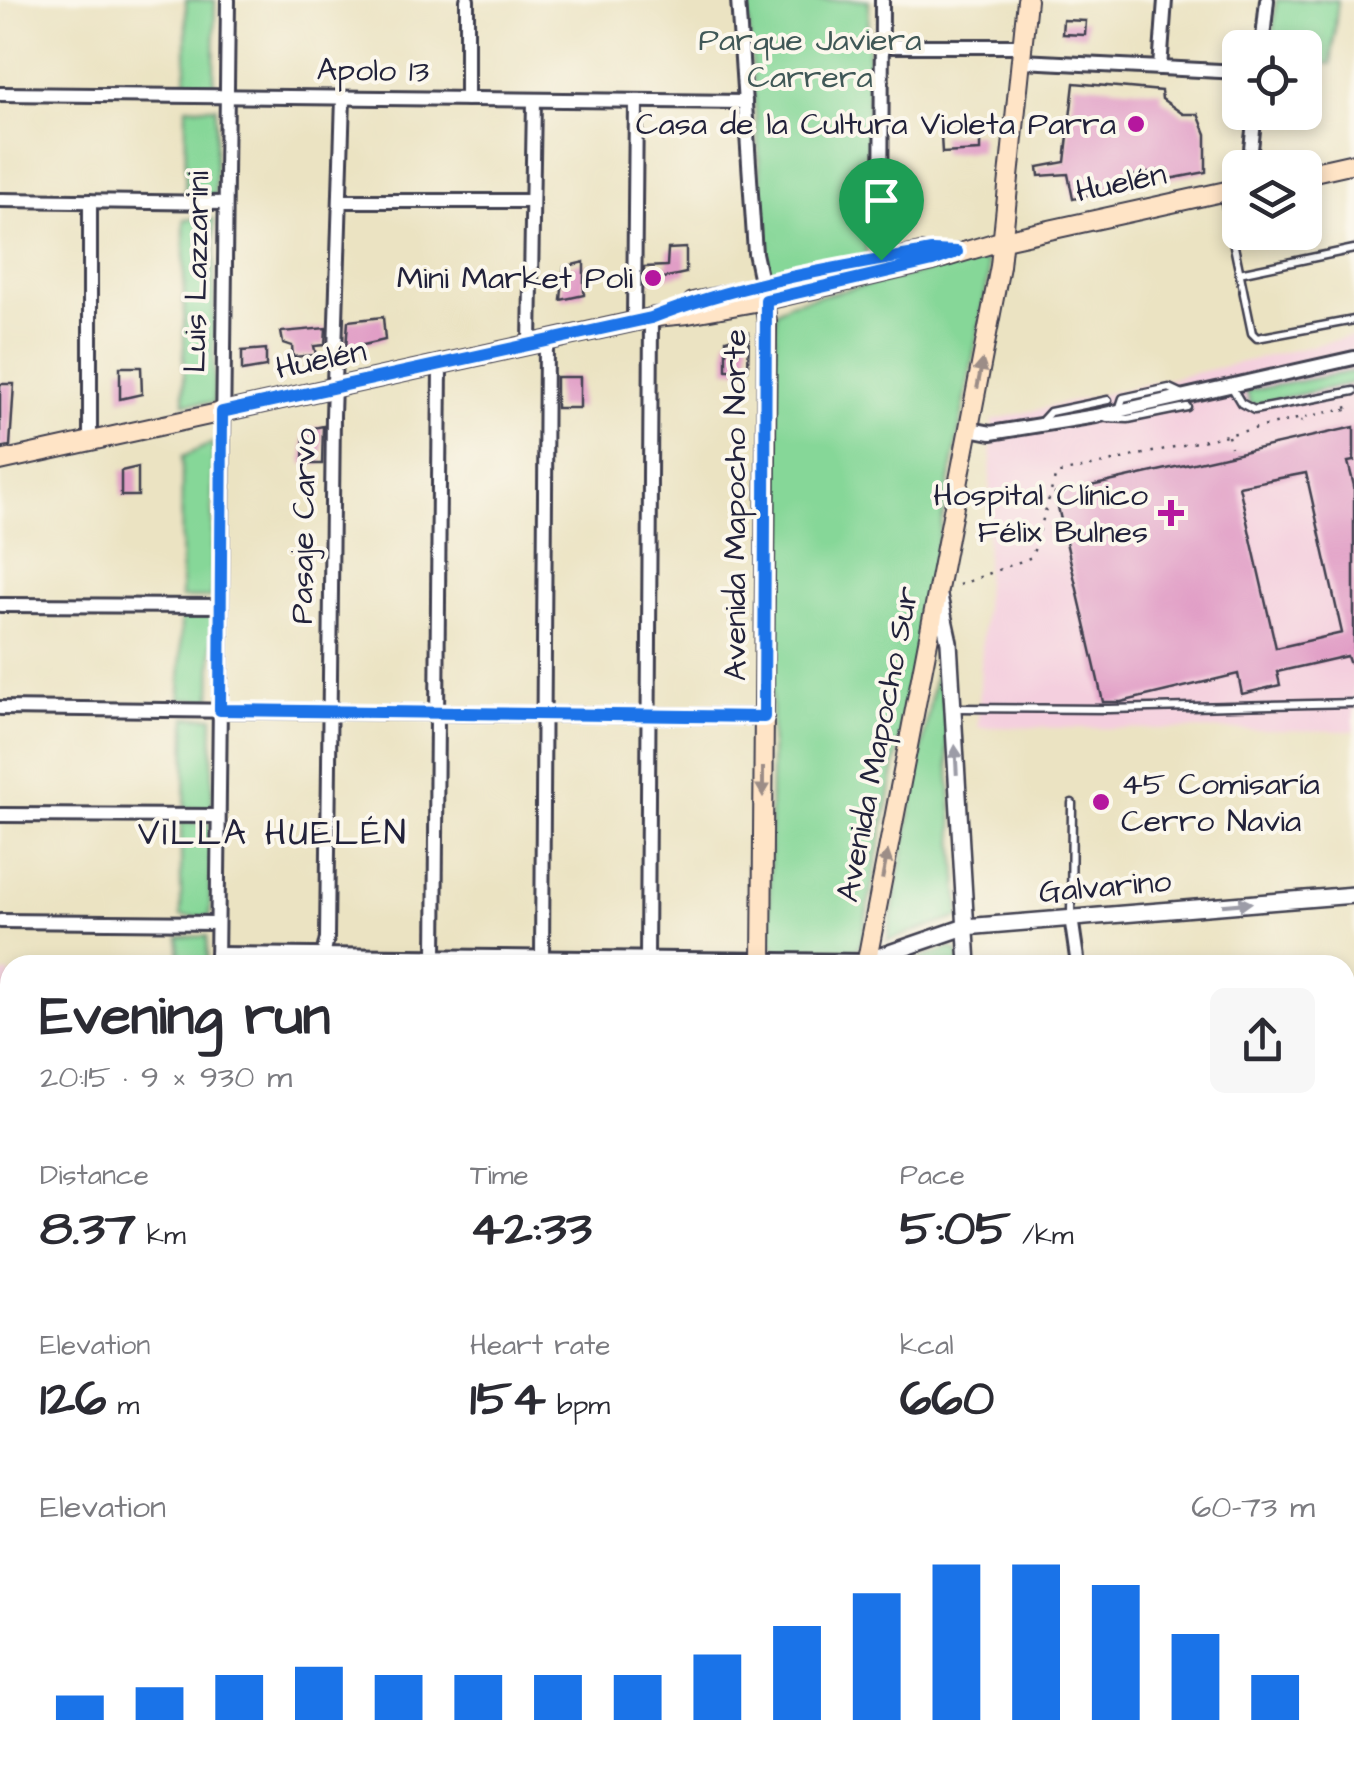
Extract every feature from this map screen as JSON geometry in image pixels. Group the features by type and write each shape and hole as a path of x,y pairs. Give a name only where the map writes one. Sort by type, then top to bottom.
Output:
{"main road":[{"name":"Avenida Mapocho Sur","path":"868,955 1004,240 1027,0"},
{"path":"1322,170 1354,163"},
{"name":"Huelén","path":"764,293 933,261 1004,240 1222,192"},
{"name":"Huelén","path":"0,461 647,318 688,314 881,260 932,251 957,252"},
{"name":"Avenida Mapocho Norte","path":"762,955 764,293"}],"street":[{"name":"Luis Lazzarini","path":"217,955 228,0"},
{"path":"467,0 468,99"},
{"path":"738,0 755,253 764,293"},
{"path":"881,260 882,0"},
{"path":"1160,68 1165,0"},
{"path":"1264,30 1267,0"},
{"path":"882,46 1222,71"},
{"name":"Apolo 13","path":"0,94 745,102"},
{"name":"Pasaje Carvo","path":"322,955 327,938 343,98"},
{"path":"534,100 532,202 544,714 542,955"},
{"path":"636,101 647,318 648,955"},
{"path":"0,200 225,202"},
{"path":"90,201 90,441"},
{"path":"341,202 532,202"},
{"path":"970,428 991,433 1124,415 1186,401 1230,384 1354,358"},
{"path":"435,955 440,364"},
{"path":"938,592 949,642 967,955"},
{"path":"0,605 220,606"},
{"path":"0,708 764,717"},
{"path":"0,814 218,816"},
{"name":"Galvarino","path":"888,955 965,927 1354,895"},
{"path":"1071,917 1077,955"},
{"path":"0,921 217,923"}],"lane":[{"path":"1240,273 1354,249"},
{"path":"1238,250 1252,332 1257,338 1354,320"},
{"path":"1230,384 1241,403 1254,410 1354,391"},
{"path":"1036,427 1050,412 1108,400"},
{"path":"954,708 1354,702"},
{"path":"1071,917 1072,803"}],"path":[{"path":"938,592 1032,557 1056,474 1354,406"},
{"path":"1345,408 1348,419"},
{"path":"1301,418 1304,430"},
{"path":"1228,435 1230,447"}],"shaded area":[{"name":"Hospital Clínico Félix Bulnes","path":"1354,336 1354,731 978,727 993,420"}],"green space":[{"path":"186,0 215,0 214,88 186,88"},
{"name":"Parque Javiera Carrera","path":"747,0 869,0 866,260 768,279"},
{"path":"1276,0 1338,0 1331,64 1322,63 1322,30 1273,30"},
{"path":"186,107 216,107 215,199 185,199"},
{"path":"184,219 214,219 214,403 184,403"},
{"path":"980,259 987,262 989,275 861,944 852,955 779,954 769,941 776,312 789,303"},
{"path":"1354,371 1354,383 1251,405 1246,391"},
{"path":"213,443 212,598 181,598 182,457"},
{"path":"181,616 213,616 211,700 180,699"},
{"path":"940,647 960,917 887,941"},
{"path":"186,717 213,717 212,809 185,809"},
{"path":"181,822 210,823 210,917 181,916"},
{"path":"207,936 208,955 179,955 179,937"},
{"path":"951,948 959,953 959,955 930,955"}],"building":[{"path":"1063,20 1086,21 1085,35 1062,34"},
{"name":"Casa de la Cultura Violeta Parra","path":"1074,83 1161,91 1162,99 1183,114 1198,114 1206,134 1206,172 1169,179 1167,169 1134,176 1135,185 1073,199 1068,174 1039,176 1038,167 1065,162"},
{"path":"980,134 980,151 942,153 941,136"},
{"path":"686,248 686,273 644,279 644,267 667,266 668,249"},
{"path":"584,262 584,295 561,300 564,267"},
{"path":"383,317 385,340 346,349 348,321"},
{"path":"326,328 325,345 314,346 316,355 293,357 292,346 283,343 281,332"},
{"path":"749,333 748,370 726,370 726,340"},
{"path":"266,349 266,367 242,371 242,351"},
{"path":"120,367 141,367 142,394 120,399"},
{"path":"556,377 580,377 580,408 556,408"},
{"path":"0,384 14,384 10,446 0,448"},
{"path":"323,426 322,464 303,464 304,430"},
{"path":"1354,427 1354,461 1348,462 1354,486 1354,662 1349,662 1347,656 1277,672 1280,685 1242,694 1238,674 1121,702 1103,702 1055,494","holes":["1306,473 1342,633 1276,648 1239,486"]},
{"path":"138,467 138,496 121,496 121,471"}],"place":[{"name":"Casa de la Cultura Violeta Parra","path":"1136,124"},
{"name":"Mini Market Poli","path":"653,278"},
{"name":"Hospital Clínico Félix Bulnes","path":"1171,513"},
{"name":"45 Comisaría Cerro Navia","path":"1101,802"}],"district":[{"name":"VILLA HUELÉN","path":"273,833"}],"route":[{"path":"932,251 957,252 766,300 764,717 220,710 222,412 651,318 739,290 881,260 932,251"}]}
